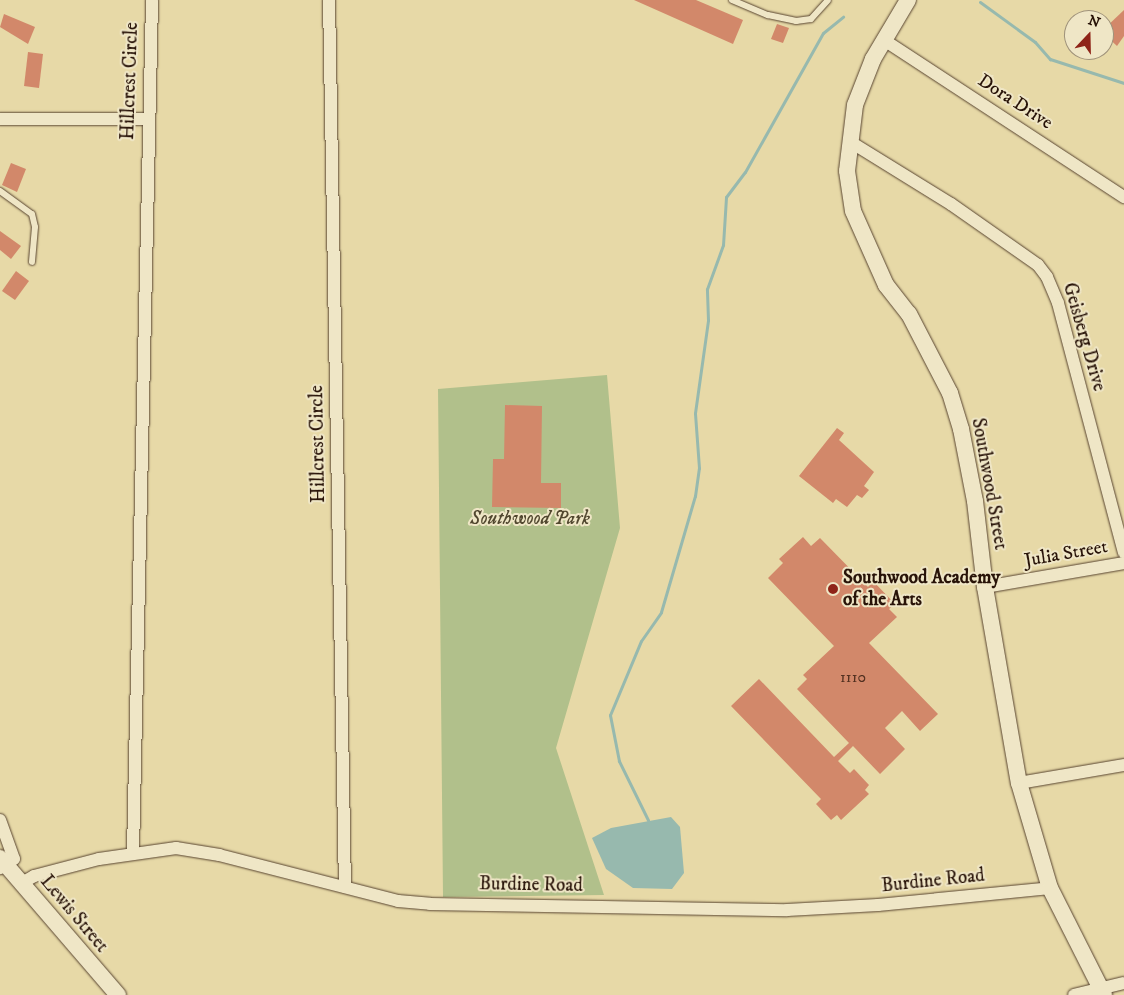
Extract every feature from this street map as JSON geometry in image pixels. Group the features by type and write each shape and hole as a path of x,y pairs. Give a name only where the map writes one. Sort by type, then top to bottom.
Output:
{"street":[{"name":"Hillcrest Circle","path":"133,852 152,0"},
{"name":"Hillcrest Circle","path":"328,0 344,887"},
{"name":"Southwood Street","path":"908,0 884,40 855,105 849,141 847,171 853,210 866,245 886,285 909,314 950,393 962,429 975,502 985,587 1019,783 1050,888 1102,992"},
{"name":"Dora Drive","path":"884,40 1124,197"},
{"path":"0,119 148,119"},
{"name":"Geisberg Drive","path":"849,141 951,204 1038,265 1047,277 1058,303 1124,552"},
{"name":"Julia Street","path":"985,587 1124,563"},
{"path":"1019,783 1124,765"},
{"path":"0,820 14,859 2,864"},
{"name":"Burdine Road","path":"22,883 44,873 133,852 176,848 203,851 398,901 430,904 787,910 878,905 1050,888"},
{"name":"Lewis Street","path":"2,864 22,883 118,995"},
{"path":"1074,995 1102,992 1124,983"}],"lane":[{"path":"732,0 768,15 796,21 811,18 828,0"},
{"path":"0,191 32,214 36,227 32,262"}],"green space":[{"name":"Southwood Park","path":"607,375 620,528 556,748 604,895 443,897 438,389"}],"water":[{"path":"671,817 680,827 684,873 672,889 633,888 606,869 592,838 611,828"}],"building":[{"path":"634,0 696,0 743,20 733,44"},
{"path":"1124,10 1124,36 1117,46 1114,43 1114,20"},
{"path":"4,14 35,27 28,44 0,27"},
{"path":"777,24 789,28 783,43 771,39"},
{"path":"28,52 43,54 39,88 24,86"},
{"path":"11,163 26,169 17,192 2,185"},
{"path":"0,231 21,246 11,259 0,250"},
{"path":"16,271 29,281 15,300 2,291"},
{"path":"505,405 542,406 541,483 561,483 561,508 492,507 493,459 504,459"},
{"path":"837,428 844,433 839,440 874,472 864,486 869,490 862,498 857,495 847,507 836,499 833,503 799,476"},
{"path":"803,537 811,546 820,538 868,587 873,581 895,604 889,609 897,617 869,643 938,714 920,731 902,711 885,728 905,749 880,774 853,746 838,761 850,773 854,769 869,785 865,790 869,794 841,820 837,815 831,820 816,804 821,799 731,706 759,679 834,757 849,743 797,689 807,679 803,675 834,646 768,578 783,563 779,559"}],"waterway":[{"path":"980,2 1035,42 1050,59 1124,83"},
{"path":"648,820 619,761 610,715 641,641 661,612 695,496 699,468 695,413 708,320 707,289 723,245 726,197 745,172 823,33 843,17"}],"place":[{"name":"Southwood Academy of the Arts","path":"833,589"}]}
